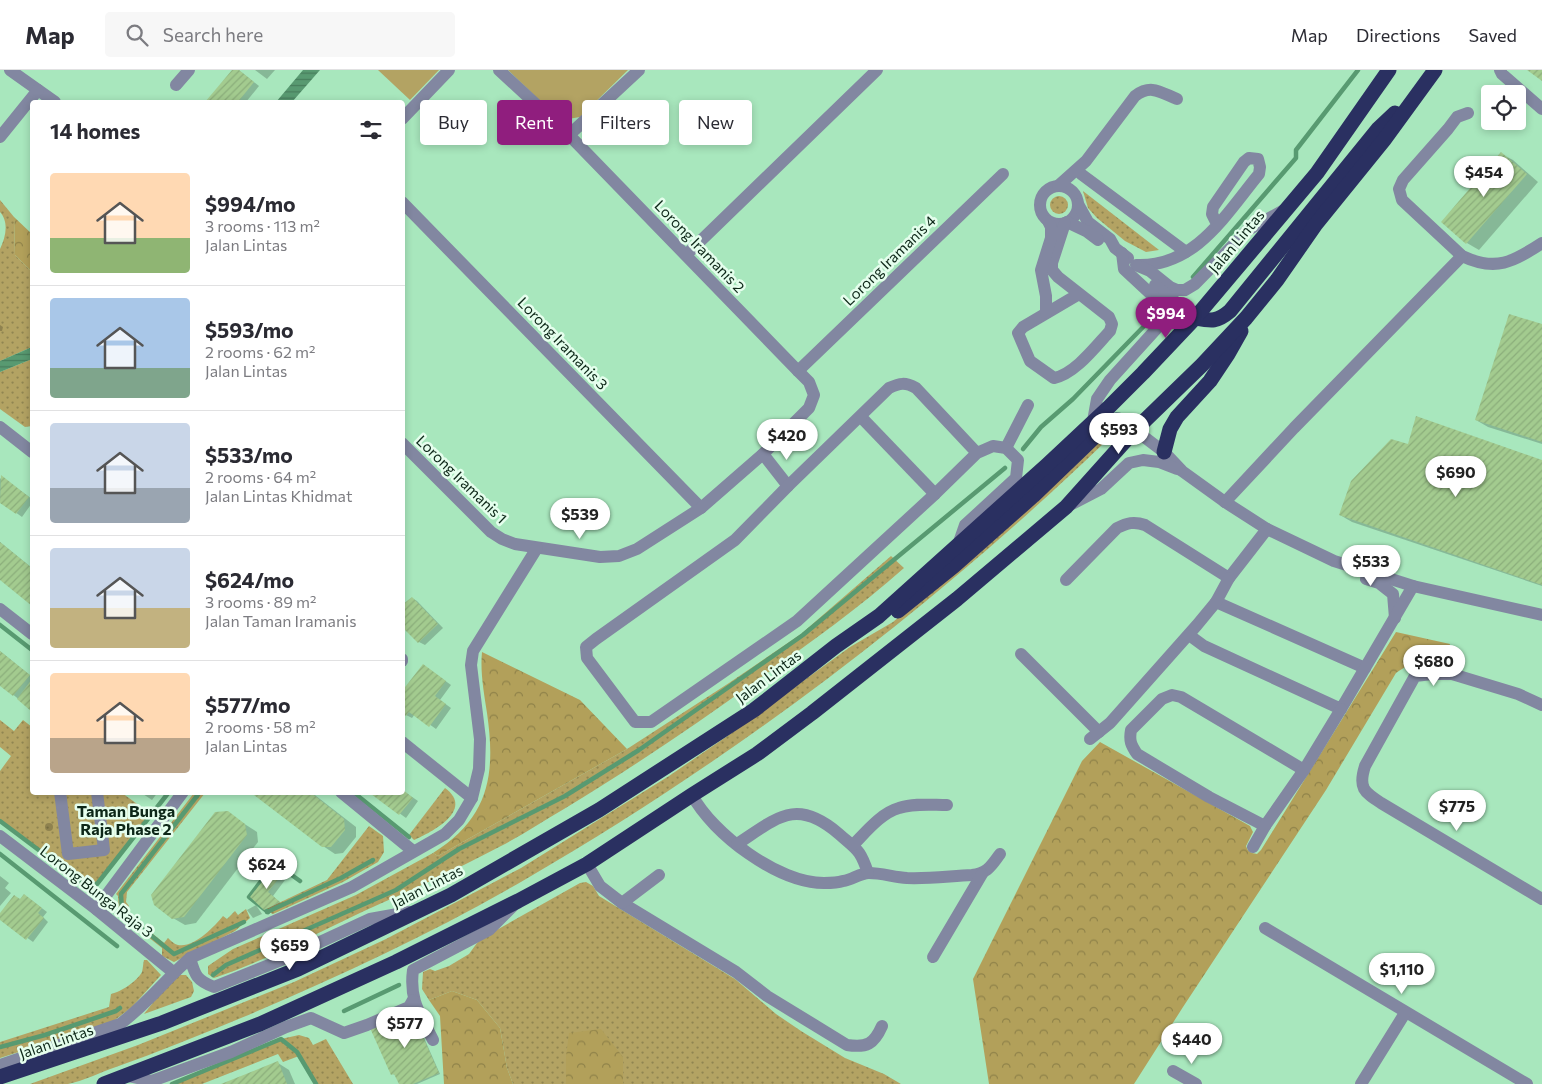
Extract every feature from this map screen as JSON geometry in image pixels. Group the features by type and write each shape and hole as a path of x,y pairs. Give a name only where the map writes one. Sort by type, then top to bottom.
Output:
{"highway":[{"path":"104,1084 260,1024 396,962 518,901 586,864 757,754 834,696 950,604 1066,507 1135,430 1202,365 1246,318 1277,280 1316,224 1384,140 1435,70"},
{"name":"Jalan Lintas","path":"0,1078 162,1023 298,969 451,895 599,810 754,710 836,646 879,616 1115,401 1195,318 1317,173 1387,72"},
{"path":"1195,318 1221,319 1230,311 1378,129 1424,85"},
{"path":"1164,452 1170,429 1184,408 1214,374 1237,340 1246,318"},
{"path":"879,616 900,610 954,566 1033,496 1111,421 1121,420 1135,430"}],"street":[{"path":"10,70 52,100"},
{"path":"176,85 189,70"},
{"path":"405,116 449,70"},
{"name":"Lorong Iramanis 2","path":"499,70 531,100"},
{"path":"572,132 639,70"},
{"path":"687,254 878,70"},
{"path":"1500,70 1502,74 1542,109"},
{"path":"1058,186 1086,161 1135,96 1143,90 1154,89 1177,99"},
{"path":"0,137 38,90"},
{"path":"1468,113 1457,117 1403,180 1399,189 1402,200 1462,256 1474,262 1488,265 1502,264 1519,257 1542,243"},
{"name":"Lorong Iramanis 2","path":"572,138 687,254 809,382 814,395 809,408 764,454"},
{"path":"1136,265 1162,264 1186,252 1204,239 1217,224 1259,174 1258,159 1249,158 1244,162 1213,207 1212,214 1217,224"},
{"path":"1048,221 1060,224 1075,215 1076,198 1086,161"},
{"name":"Lorong Iramanis 4","path":"798,371 1003,174"},
{"path":"1081,174 1186,252"},
{"path":"1046,313 1046,296 1041,270 1051,238 1051,227 1040,212 1040,200 1046,190 1064,186 1076,198 1088,222 1110,239 1118,250 1136,265 1149,280 1195,318"},
{"name":"Lorong Iramanis 3","path":"405,205 701,508"},
{"path":"1136,265 1150,271 1170,287 1177,290 1185,290 1195,284 1248,230 1286,209"},
{"path":"1066,222 1086,231 1105,246 1118,250"},
{"path":"1066,222 1052,262 1052,270 1109,317 1112,324 1110,331 1078,364 1063,376 1054,378 1030,361 1018,333 1023,327 1079,294"},
{"path":"1093,421 1097,399 1110,380 1158,327 1161,318 1158,305 1153,296 1124,269 1118,250"},
{"path":"1224,502 1462,256"},
{"path":"958,545 965,525 1016,478 1018,460 1006,448 993,446 977,453 797,620 651,722 635,722 587,658 586,647 734,540 889,388 899,383 908,384 916,388 977,453"},
{"path":"1006,448 1028,404"},
{"path":"860,417 935,494"},
{"path":"0,427 30,448"},
{"path":"1135,430 1164,452 1182,471 1224,502 1267,529 1334,561 1413,586 1542,615"},
{"name":"Lorong Iramanis 1","path":"405,446 491,532 502,539 515,544 537,548 600,556 620,556 637,549 701,508 764,454"},
{"path":"764,454 788,486"},
{"path":"1066,507 1101,489 1129,463 1143,460 1159,462 1182,471"},
{"path":"1066,580 1117,528 1127,523 1136,522 1145,525 1229,578"},
{"path":"1021,654 1095,736 1110,723 1216,602 1229,578 1267,529"},
{"path":"0,1065 120,1024 132,1016 173,972 190,958 352,887 445,834 459,820 472,798 479,769 480,739 471,665 473,651 537,548"},
{"path":"1334,561 1356,576 1379,583 1393,594 1395,618"},
{"path":"1253,848 1265,826 1304,770 1413,586"},
{"path":"1216,602 1365,668"},
{"path":"0,609 30,632"},
{"path":"1189,634 1204,646 1341,709"},
{"path":"1542,705 1518,694 1452,674 1415,676 1365,766 1362,775 1362,785 1366,793 1381,803 1542,899"},
{"path":"1265,826 1209,797 1137,754 1130,744 1132,730 1162,699 1172,696 1181,697 1304,770"},
{"path":"405,744 472,798"},
{"path":"60,795 68,854 104,850 97,795"},
{"path":"96,909 181,795"},
{"path":"345,795 413,851"},
{"path":"692,795 699,809 717,828 737,844 780,872 802,881 843,882 868,873 908,878 982,874"},
{"path":"853,845 881,818 897,808 946,805"},
{"path":"737,844 786,815 801,813 817,818 853,845 862,856 868,873"},
{"name":"Lorong Bunga Raja 3","path":"0,836 96,909 173,972"},
{"path":"933,957 982,874 1000,854"},
{"path":"586,864 600,886 622,903 736,972 767,996 847,1045 860,1047 876,1040 882,1026"},
{"path":"622,903 659,875"},
{"path":"433,1040 413,1000 411,984 413,970 489,930 518,901"},
{"path":"190,958 196,977 214,987 279,961 370,919 419,910"},
{"path":"1264,928 1527,1084"},
{"path":"128,1076 152,1082 231,1052 311,1018 344,1033 349,1032 409,1007 413,1000"},
{"path":"1361,1084 1405,1013"},
{"path":"1173,1071 1196,1084"}],"shaded area":[{"path":"303,70 320,70 294,100 278,100"},
{"path":"378,70 439,70 410,100"},
{"path":"508,70 628,70 597,100 582,100 582,115 580,117 572,118 572,100 539,100"},
{"path":"1083,191 1159,250 1146,252 1125,241 1088,208"},
{"path":"1059,196 1065,199 1068,205 1065,211 1059,214 1053,211 1050,205 1053,199"},
{"path":"0,200 14,217 15,255 30,270 30,348 0,361 0,249 4,240 6,225 0,212"},
{"path":"30,348 30,360 0,372 0,361"},
{"path":"30,360 30,426 25,427 0,409 0,372"},
{"path":"1102,438 1104,443 1038,505 900,622 755,731 680,783 604,832 492,899 457,917 350,970 241,1018 80,1081 68,1084 30,1084 138,1045 294,982 386,939 521,868 669,776 850,647 893,622 1004,528"},
{"path":"891,556 904,568 850,612 685,731 564,809 517,837 467,863 289,947 252,964 214,978 208,974 208,966 233,949 356,895 433,853 438,856 627,749 801,634"},
{"path":"0,720 14,731 23,720 30,725 30,795 125,795 151,814 97,884 84,884 0,821 0,771 11,756 0,747"},
{"path":"445,788 453,796 455,804 453,812 440,826 414,840 409,835"},
{"path":"192,795 203,795 127,892 126,902 129,906 125,911 164,943 168,938 178,945 184,945 197,940 209,931 223,916 227,919 235,911 238,915 246,909 250,918 235,931 174,962 162,956 162,948 119,914 118,896 116,894"},
{"path":"369,826 383,836 384,852 378,862 343,882 273,914 264,910 327,880"},
{"path":"586,882 593,886 599,896 735,979 776,1014 801,1031 845,1058 884,1074 901,1084 623,1084 623,1081 566,1056 566,1084 513,1084 507,1068 500,1028 477,1000 452,991 429,1000 422,989 423,972 430,969 435,971 449,966 469,954 477,943 486,936 580,883"},
{"path":"144,960 147,960 161,975 131,1008 112,1022 0,1058 0,1042 109,1007 111,994 124,989 136,979 142,972"},
{"path":"179,975 186,975 192,982 194,991 191,997 144,1014 163,990"},
{"path":"299,1035 309,1038 313,1045 326,1039 353,1084 316,1084 299,1056 283,1062 278,1054 202,1084 172,1084 281,1039"}],"green space":[{"path":"14,217 30,232 30,270 15,255"},
{"path":"1396,632 1450,644 1446,659 1420,661 1396,673 1326,790 1134,1084 989,1084 973,979 1082,761 1100,742 1250,826 1253,832 1246,846 1250,852 1257,854"},
{"path":"482,652 580,700 627,749 438,856 433,853 452,839 477,810 489,775 490,735 482,675"},
{"path":"452,991 477,1000 500,1028 507,1068 513,1084 444,1084 440,1016 429,1000"},
{"path":"601,1029 623,1057 623,1084 566,1084 566,1056 569,1033"}],"building":[{"path":"232,70 239,70 254,82 240,100 207,100"},
{"path":"1527,70 1542,70 1542,81"},
{"path":"1501,152 1527,174 1466,244 1441,222"},
{"path":"1509,314 1542,324 1542,442 1475,420"},
{"path":"1416,416 1542,460 1542,585 1339,515 1351,481 1391,439 1408,444"},
{"path":"1,475 29,497 16,514 0,503"},
{"path":"0,542 30,566 30,604 0,580"},
{"path":"412,597 438,624 418,643 405,630 405,603"},
{"path":"0,651 30,675 13,696 0,686"},
{"path":"423,664 446,681 435,696 446,704 429,727 409,712 405,716 405,687"},
{"path":"30,682 30,710 17,699"},
{"path":"405,791 413,798 399,815 372,795 405,795"},
{"path":"254,795 314,795 344,819 345,830 331,847 322,847"},
{"path":"228,811 245,824 247,835 184,917 172,919 154,905 151,895 215,812"},
{"path":"275,865 284,872 268,892 280,902 264,910 250,897"},
{"path":"24,894 42,908 38,913 44,918 26,940 0,920 0,913 14,895 20,899"},
{"path":"411,1010 439,1073 413,1084 399,1084 394,1074 391,1075 370,1028"},
{"path":"278,1061 287,1084 221,1084"}],"waterway":[{"path":"1193,277 1296,158 1296,150 1358,70"},
{"path":"1023,449 1041,427 1073,399 1147,323"},
{"path":"213,975 226,965 396,890 459,849 565,796 639,750 803,635 1005,468"},
{"path":"0,625 30,648"},
{"path":"0,821 84,884 97,884 167,795"},
{"path":"198,795 121,894 122,912 174,954 244,922"},
{"path":"357,795 409,837"},
{"path":"0,854 117,946"},
{"path":"267,912 341,878 373,860"},
{"path":"268,912 249,897 275,863 300,881"},
{"path":"344,1011 399,985"},
{"path":"0,1047 45,1035 120,1008"},
{"path":"172,1084 281,1039 297,1052 316,1084"}],"district":[{"name":"Taman Bunga Raja Phase 2","path":"126,819"}]}
